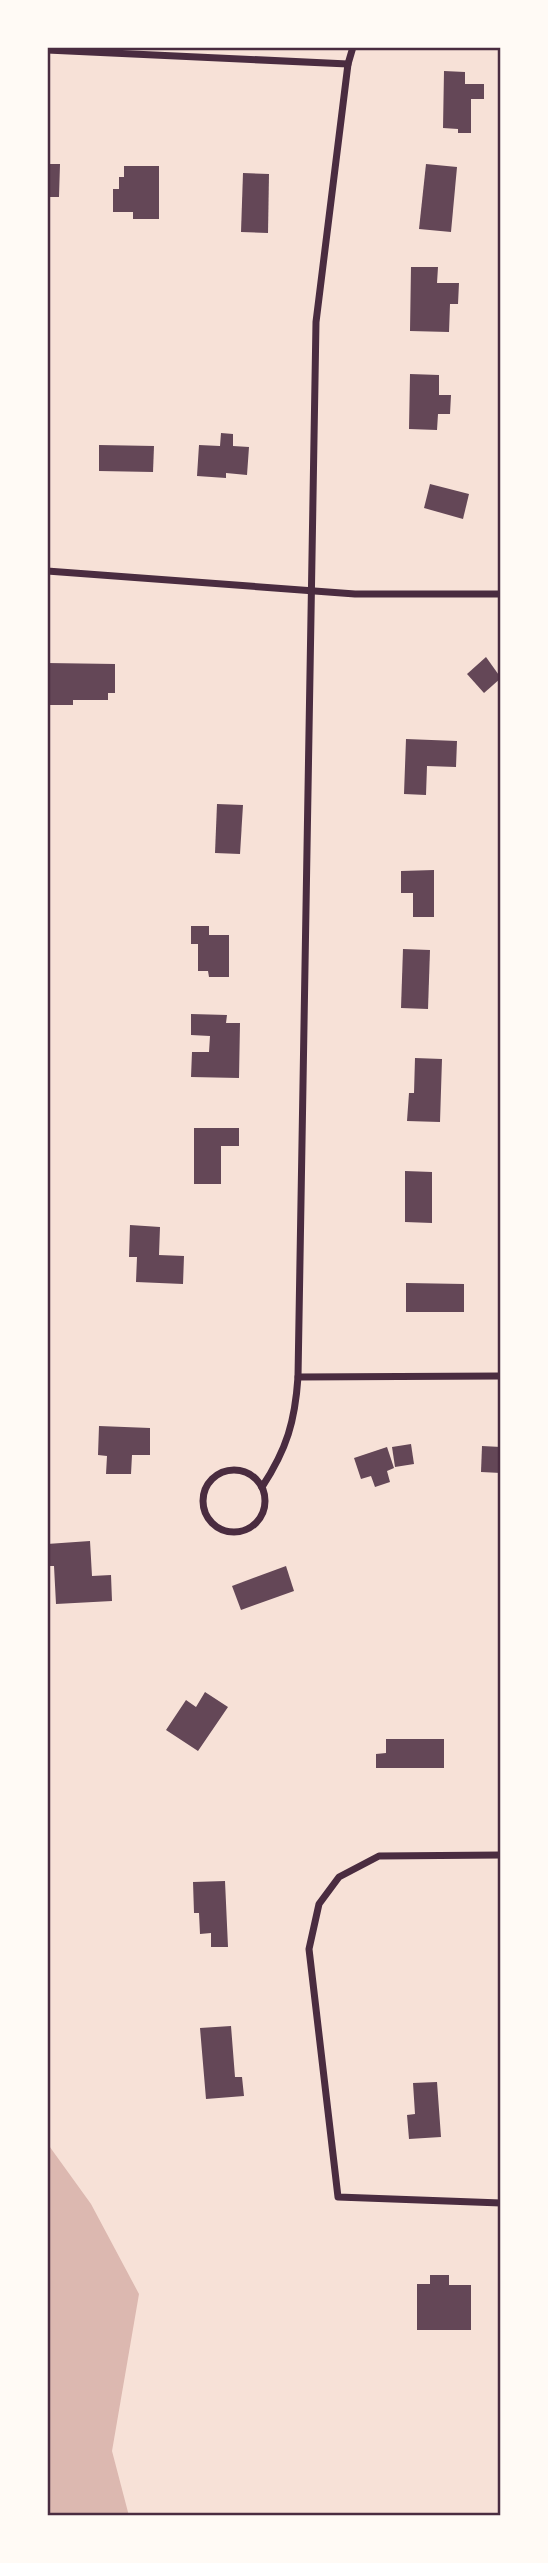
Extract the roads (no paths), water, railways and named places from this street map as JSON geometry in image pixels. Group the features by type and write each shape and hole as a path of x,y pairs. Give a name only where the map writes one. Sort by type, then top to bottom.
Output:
{"street":[{"path":"262,1488 257,1479 239,1470 220,1474 206,1488 203,1497 207,1517 223,1530 234,1532 254,1526 265,1508 262,1488 286,1445 299,1377 316,322 348,64 353,47"},
{"path":"47,50 348,64"},
{"path":"47,571 355,594 501,594"},
{"path":"299,1377 501,1376"},
{"path":"501,1855 379,1856 339,1877 318,1905 309,1949 338,2197 501,2203"}]}
